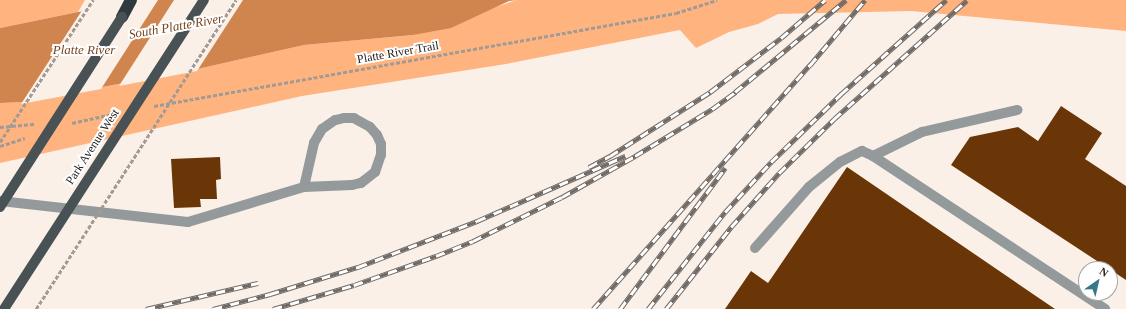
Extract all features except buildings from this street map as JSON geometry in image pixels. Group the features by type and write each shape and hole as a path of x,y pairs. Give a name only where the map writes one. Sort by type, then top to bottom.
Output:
{"highway":[{"path":"122,17 131,0"}],"main road":[{"name":"Park Avenue West","path":"4,309 204,0"},
{"path":"0,207 122,17"}],"lane":[{"path":"873,156 922,132 1017,110"},
{"path":"0,202 188,222 304,187 352,185 369,178 375,172 381,154 381,144 377,135 370,127 354,118 344,118 322,128 314,143 304,187"},
{"path":"755,248 809,187 840,162 862,151 873,156 1104,309"}],"path":[{"path":"0,142 93,0"},
{"path":"36,309 236,0"},
{"name":"Platte River Trail","path":"147,107 676,13 717,0"},
{"path":"80,121 117,113"}],"shaded area":[{"path":"0,0 85,0 78,12 0,28"},
{"path":"517,0 1126,0 1126,31 911,11 778,14 758,24 729,32 696,48 680,30 506,64 302,96 0,163 0,103 24,102 202,68 304,45 413,35"}],"water":[{"name":"Platte River","path":"154,0 517,0 509,1 451,28 413,35 304,45 202,68 24,102 0,103 0,28 78,12"}],"pier":[{"path":"141,0 158,0 101,89 21,104 83,9"},
{"path":"174,0 243,0 197,71 119,86"}],"railway":[{"path":"589,167 610,156 710,92 781,38 825,0"},
{"path":"273,309 354,285 436,256 473,241 562,197 635,156 712,109 735,92 846,0"},
{"path":"593,309 810,65 865,0"},
{"path":"648,309 725,212 771,162 841,94 946,0"},
{"path":"666,309 731,227 779,173 834,119 967,0"},
{"path":"213,309 270,294 358,267 477,221 625,156"},
{"path":"620,309 725,168"},
{"path":"146,309 258,283"}],"water label":[{"name":"South Platte River","path":"176,27"}]}
